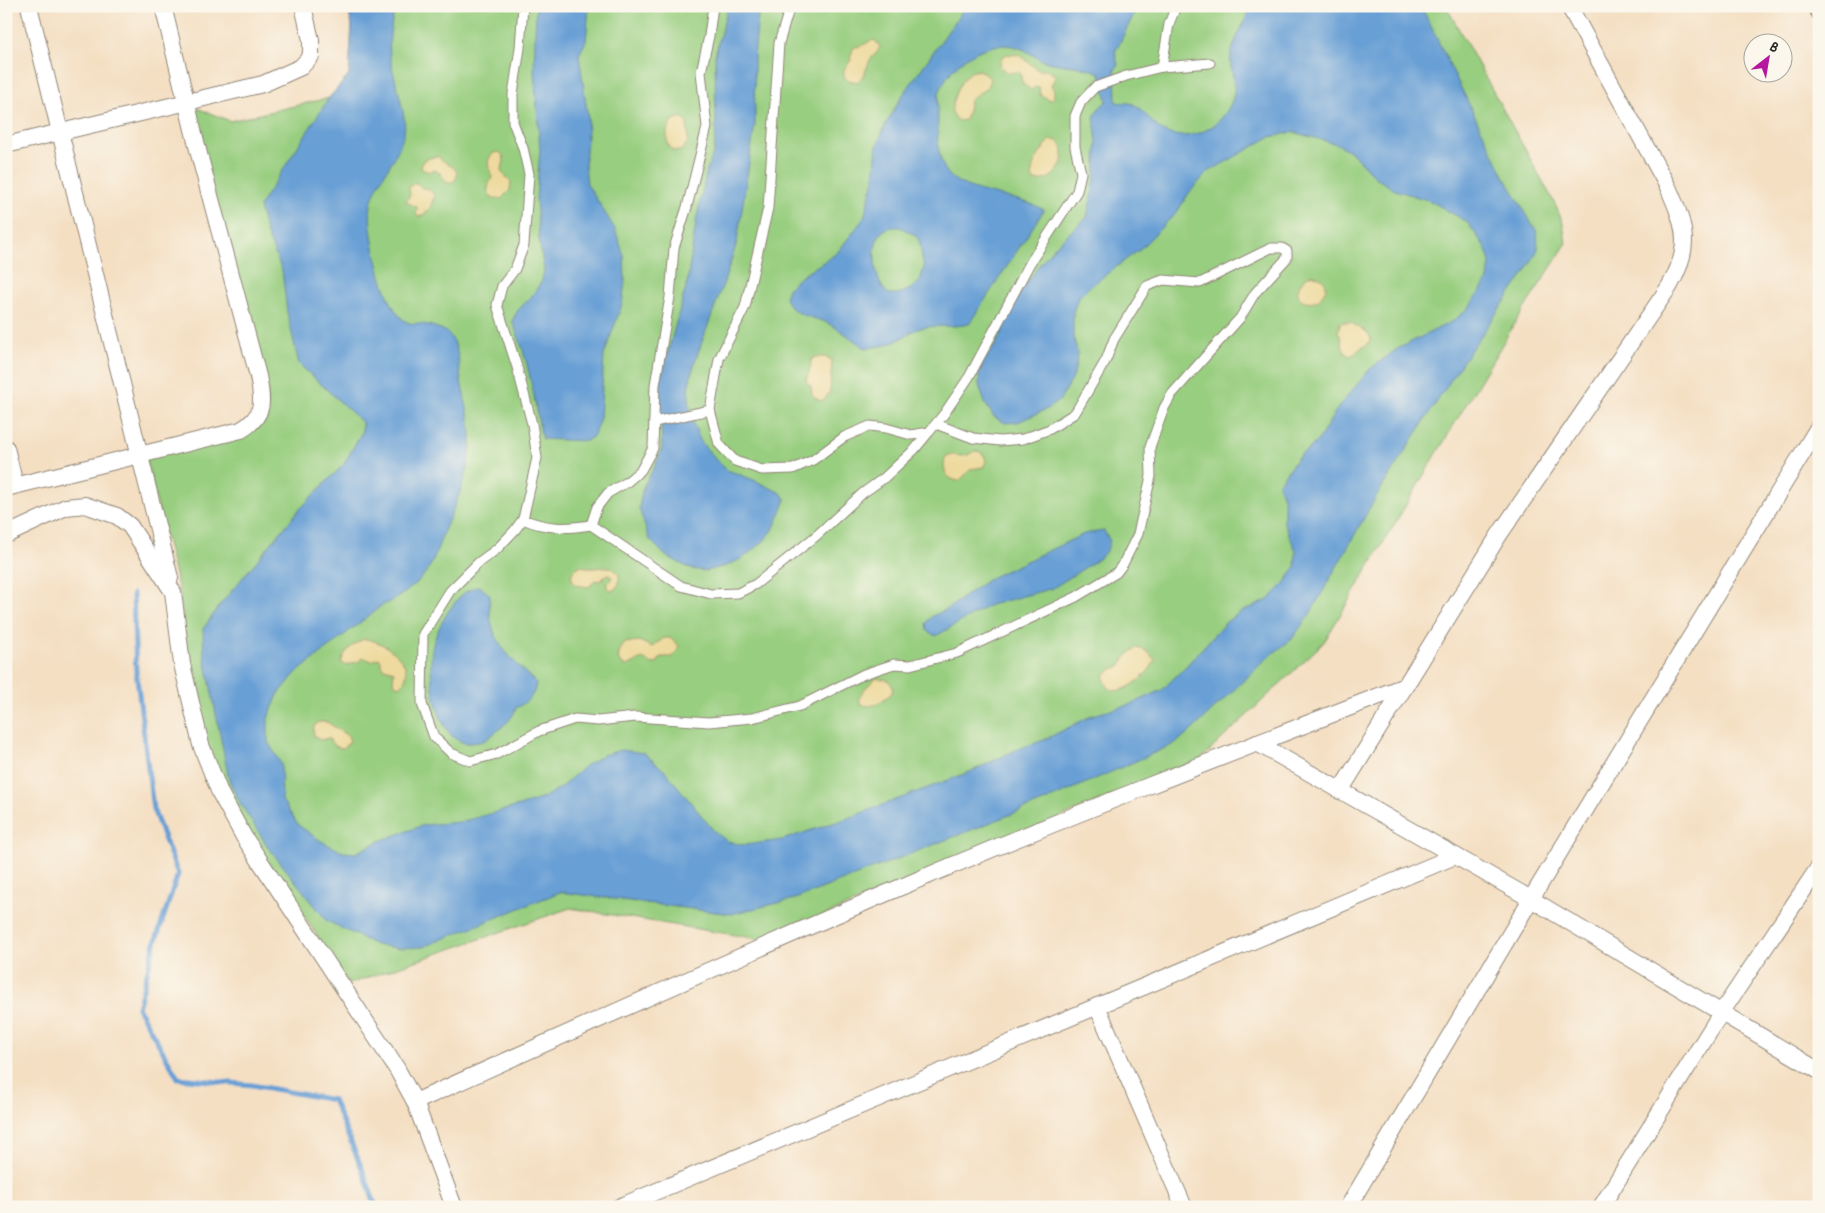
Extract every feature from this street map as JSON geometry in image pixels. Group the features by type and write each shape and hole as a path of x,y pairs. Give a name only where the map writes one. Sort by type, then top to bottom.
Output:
{"street":[{"path":"30,6 174,592 182,664 201,745 220,793 244,837 397,1069 415,1102 454,1207"},
{"path":"6,448 11,487 241,430 260,411 262,397 258,376 201,163 163,6"},
{"path":"6,146 263,84 301,67 311,56 311,40 303,6"},
{"path":"1340,791 1499,535 1669,287 1679,269 1683,255 1685,233 1679,212 1668,187 1569,6"},
{"path":"1816,6 1819,12"},
{"path":"1348,1207 1531,899 1819,426"},
{"path":"6,535 66,507 85,505 118,516 130,526 174,592"},
{"path":"415,1102 895,890 1257,743 1405,686"},
{"path":"1257,743 1531,899 1819,1071"},
{"path":"619,1207 1455,856"},
{"path":"1602,1207 1721,1013 1819,867"},
{"path":"1097,1006 1184,1207"}],"lane":[{"path":"523,6 520,48 513,94 513,122 523,148 529,174 524,245 514,269 502,286 496,305 517,368 532,424 537,458 523,519 497,548 479,562 450,591 423,634 422,704 434,737 451,753 470,761 497,754 539,731 575,719 598,721 635,717 709,722 752,718 800,706 864,674 894,664 910,665 957,653 1068,601 1116,573 1123,564 1138,534 1151,476 1150,447 1164,408 1172,394 1240,318 1255,293 1287,258 1287,251 1282,248 1271,248 1200,283 1163,280 1147,286 1114,339 1106,360 1075,413 1050,428 1023,439 1000,441 974,438 936,424"},
{"path":"591,525 597,507 608,493 627,482 641,470 653,448 656,422 654,385 670,297 674,248 687,207 706,127 701,72 713,6"},
{"path":"790,6 779,43 768,208 745,307 719,360 706,410 718,444 735,461 762,470 793,469 813,460 844,437 870,426 911,435 929,432"},
{"path":"1162,66 1169,24 1176,6"},
{"path":"523,519 538,526 570,528 591,525 681,586 711,594 738,593 756,584 816,536 863,493 884,478 909,455 944,414 969,377 1030,263 1077,191 1081,173 1076,147 1075,116 1081,102 1095,87 1126,76 1162,66 1210,64"},
{"path":"656,422 706,410"}],"green space":[{"path":"347,6 1446,6 1554,202 1563,223 1566,244 1513,326 1324,642 1201,759 765,940 570,908 349,984 251,836 231,802 207,745 188,661 179,591 146,459 262,419 194,107 230,121 329,98 349,75 352,25"}],"sand":[{"path":"875,40 880,47 870,60 862,77 857,82 844,77 844,69 851,60 850,57 854,47"},
{"path":"1007,54 1019,55 1038,70 1047,70 1055,75 1051,85 1054,90 1054,97 1051,100 1040,95 1039,87 1037,86 1031,90 1022,83 1021,74 1018,72 1006,72 1000,66 1001,58"},
{"path":"979,70 990,78 989,83 984,90 975,95 970,101 965,120 958,121 953,116 952,110 956,92 967,75"},
{"path":"681,117 687,122 688,142 681,151 673,151 667,143 667,131 673,120"},
{"path":"1050,140 1057,141 1061,145 1063,152 1059,168 1045,180 1034,181 1032,176 1033,165"},
{"path":"499,152 503,155 504,161 501,172 511,182 510,190 501,199 492,197 488,193 488,186 492,178 488,165 490,156 493,153"},
{"path":"437,156 455,169 457,177 452,182 447,183 441,174 435,170 428,171 421,168 423,160"},
{"path":"414,183 434,194 430,208 419,217 416,215 417,207 406,202 410,195 409,187"},
{"path":"1312,274 1324,281 1326,289 1319,300 1304,301 1300,298 1298,288 1305,278"},
{"path":"1351,322 1366,332 1371,338 1367,345 1350,356 1344,351 1338,332 1340,323"},
{"path":"815,357 826,357 832,360 830,391 825,399 820,401 812,395 811,386 806,381 811,360"},
{"path":"975,451 985,457 986,462 983,467 971,469 959,481 947,475 944,469 946,456 963,456"},
{"path":"580,566 613,568 619,574 619,584 614,590 609,590 606,584 612,577 608,575 604,576 601,581 595,580 589,587 575,585 572,574"},
{"path":"664,638 670,638 679,646 676,653 671,657 661,657 657,663 653,664 642,659 627,666 618,659 620,650 625,643 639,641 652,647"},
{"path":"364,639 372,640 389,649 403,662 406,678 401,686 396,685 393,681 394,671 384,668 379,658 372,661 362,657 360,661 347,665 341,663 349,648"},
{"path":"1137,648 1147,651 1155,660 1145,675 1137,682 1120,690 1113,690 1107,686 1104,676 1112,669 1120,666 1127,655"},
{"path":"876,678 888,680 893,687 892,693 873,705 865,706 861,704 859,699"},
{"path":"318,722 327,722 348,736 350,740 348,744 340,748 334,745 329,738 320,740 314,736 313,728"}],"water":[{"path":"347,6 395,6 391,30 391,63 405,126 398,150 376,189 371,202 370,219 373,242 385,287 395,310 409,323 429,325 442,330 449,334 454,342 469,420 471,444 470,456 460,493 426,573 408,590 381,606 295,674 278,695 268,718 268,742 281,764 282,800 298,825 321,841 343,852 356,853 382,840 424,825 460,822 541,799 560,788 585,766 603,755 621,750 644,753 665,771 714,831 728,842 745,845 782,840 851,817 972,771 1018,749 1044,740 1093,715 1132,704 1162,690 1226,622 1241,612 1268,600 1283,585 1295,568 1296,551 1284,523 1284,500 1278,484 1298,457 1319,439 1339,406 1370,369 1397,349 1455,320 1469,307 1488,280 1490,262 1485,247 1467,222 1431,201 1395,190 1376,178 1351,152 1337,144 1293,132 1270,137 1208,172 1189,193 1177,212 1140,249 1088,288 1078,298 1073,312 1073,336 1078,355 1073,378 1060,400 1047,409 1018,422 1005,423 994,417 985,403 979,385 979,368 996,344 1021,291 1040,264 1054,247 1087,217 1095,178 1097,144 1094,117 1099,108 1107,101 1100,73 1087,68 1044,61 1021,48 1005,45 993,46 970,55 951,72 944,82 938,99 938,141 942,163 949,175 968,186 1021,201 1044,210 969,324 917,329 889,344 865,348 833,326 799,313 788,304 785,297 789,287 799,278 837,253 864,218 874,179 877,146 885,126 900,99 966,6 1138,6 1115,52 1118,66 1115,69 1116,102 1135,105 1163,131 1168,134 1184,136 1203,131 1212,126 1231,104 1234,94 1231,65 1232,51 1251,6 1421,6 1504,176 1537,232 1538,249 1525,273 1463,361 1377,495 1310,614 1292,639 1266,659 1187,735 1172,745 1043,802 795,899 731,914 560,892 423,947 397,948 376,945 327,921 268,847 240,803 229,780 204,653 203,629 220,605 299,510 344,464 362,432 362,422 299,364 287,312 282,270 267,235 259,207 329,98 349,75 352,25","holes":["892,227 900,227 915,235 919,240 924,267 920,281 913,288 899,294 889,294 882,286 876,271 875,254 878,238 882,232"]},
{"path":"536,6 589,6 586,41 579,55 588,119 585,166 587,184 615,229 624,256 625,281 622,304 604,355 600,418 594,435 587,441 542,439 527,364 512,321 518,310 531,297 542,281 544,270 536,199 540,149 534,70"},
{"path":"728,6 759,6 754,57 755,124 737,242 695,361 688,388 691,418 701,442 727,470 781,493 786,500 773,530 762,543 743,558 726,566 706,571 691,569 666,556 649,539 639,508 643,487 655,466 662,448 660,381 687,283 697,216 707,170 714,152 716,129 715,55"},
{"path":"1104,531 1110,541 1107,550 1100,558 1053,588 990,605 936,636 927,631 926,623 932,616 946,610 990,578 1084,534"},
{"path":"479,586 490,595 491,623 501,645 536,683 532,695 527,701 516,708 506,724 486,739 471,743 459,741 450,733 442,721 433,691 431,661 435,639 447,614 462,594"}],"waterway":[{"path":"133,594 136,670 153,809 178,874 154,946 138,1008 178,1078 252,1085 333,1100 376,1207"}]}
